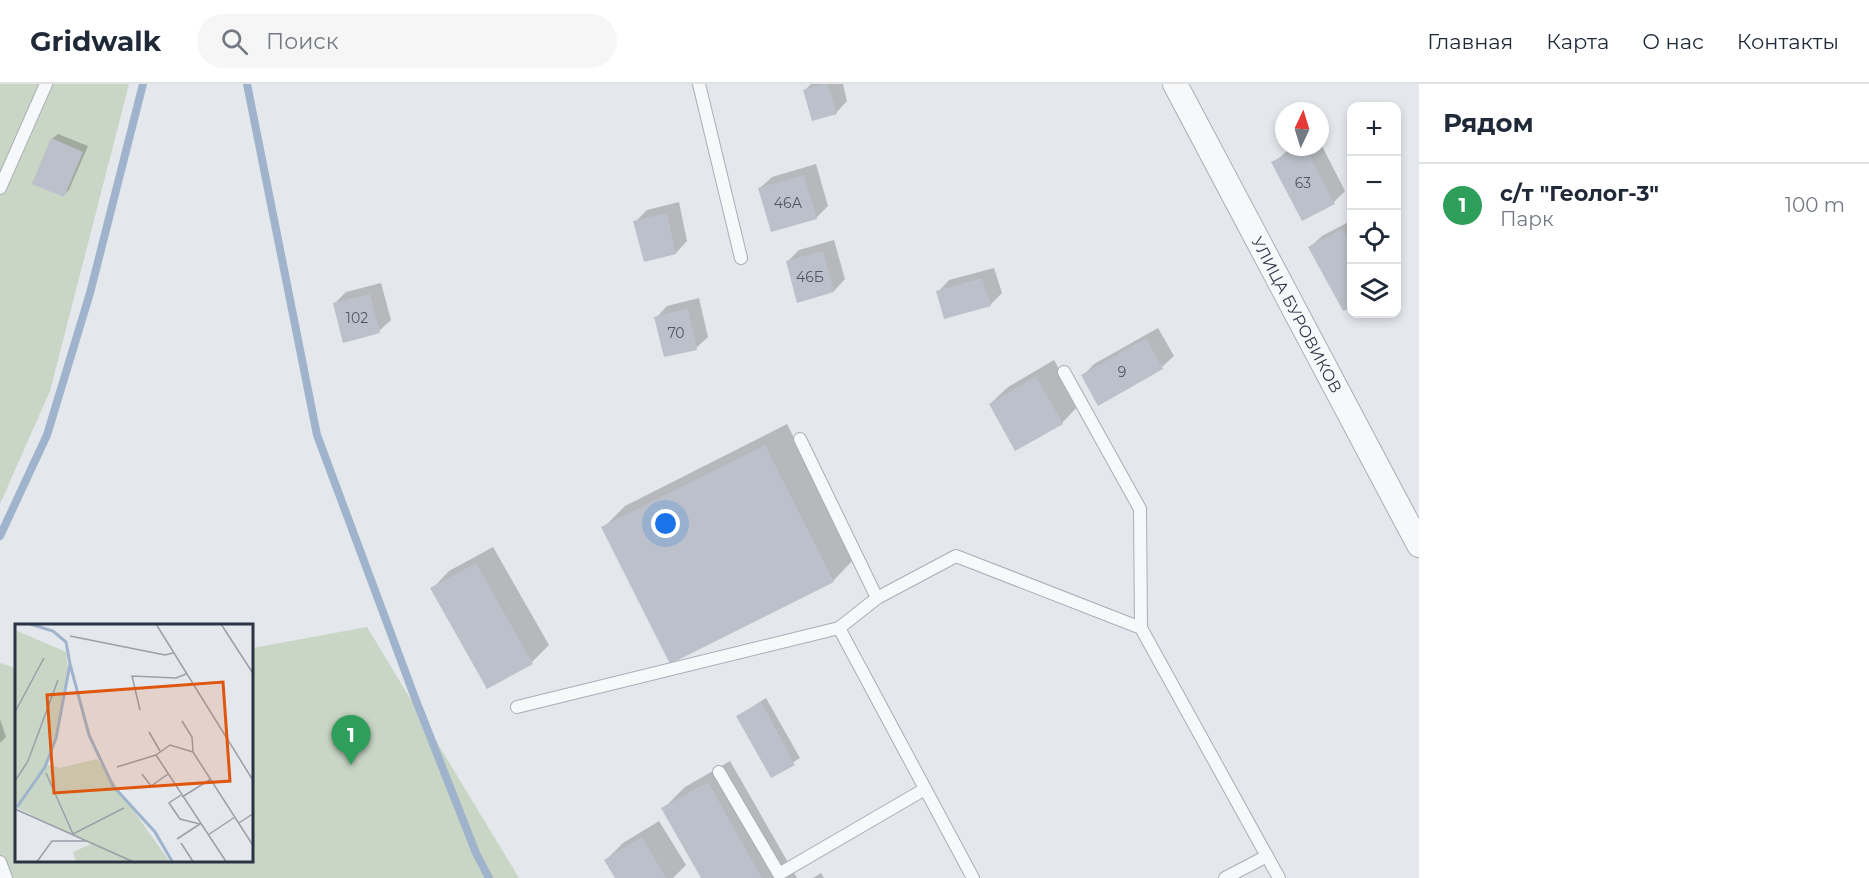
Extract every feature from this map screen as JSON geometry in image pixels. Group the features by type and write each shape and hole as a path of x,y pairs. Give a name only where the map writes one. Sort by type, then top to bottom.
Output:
{"street":[{"name":"УЛИЦА БУРОВИКОВ","path":"1175,84 1419,544"}],"lane":[{"path":"0,188 45,84"},
{"path":"699,84 741,258"},
{"path":"1064,372 1140,509 1141,628 1279,878"},
{"path":"800,439 877,598"},
{"path":"517,707 839,628 877,598 956,556 1141,628"},
{"path":"839,628 973,878"},
{"path":"719,772 779,874 925,789"},
{"path":"1224,878 1267,856"},
{"path":"0,862 6,878"}],"green space":[{"path":"0,84 129,84 50,391 0,504"},
{"path":"367,627 519,878 0,878 0,663 15,668 15,863 254,863 254,648"}],"building":[{"path":"828,84 837,114 812,121 803,90"},
{"path":"51,138 83,152 64,197 32,184"},
{"path":"1283,156 1310,156 1335,204 1302,221 1271,162"},
{"path":"804,175 817,219 771,232 758,188"},
{"path":"667,213 676,254 644,262 633,221"},
{"path":"1342,229 1347,236 1347,309 1343,311 1308,247"},
{"path":"823,251 834,292 797,303 786,261"},
{"path":"982,278 991,306 944,319 936,291"},
{"path":"370,294 380,333 343,343 333,303"},
{"path":"688,308 697,350 664,357 654,317"},
{"path":"1146,338 1163,369 1098,406 1081,375"},
{"path":"1036,376 1063,424 1015,451 989,404"},
{"path":"765,445 834,582 670,664 601,527"},
{"path":"476,563 533,664 487,689 430,588"},
{"path":"761,702 795,765 771,778 736,716"},
{"path":"708,782 762,878 701,878 661,808"},
{"path":"642,837 666,878 615,878 604,860"}],"waterway":[{"path":"0,536 47,435 90,293 143,84"},
{"path":"247,84 317,435 415,698 476,853 489,878"}],"place":[{"name":"с/т \"Геолог-3\"","path":"351,765"}]}
